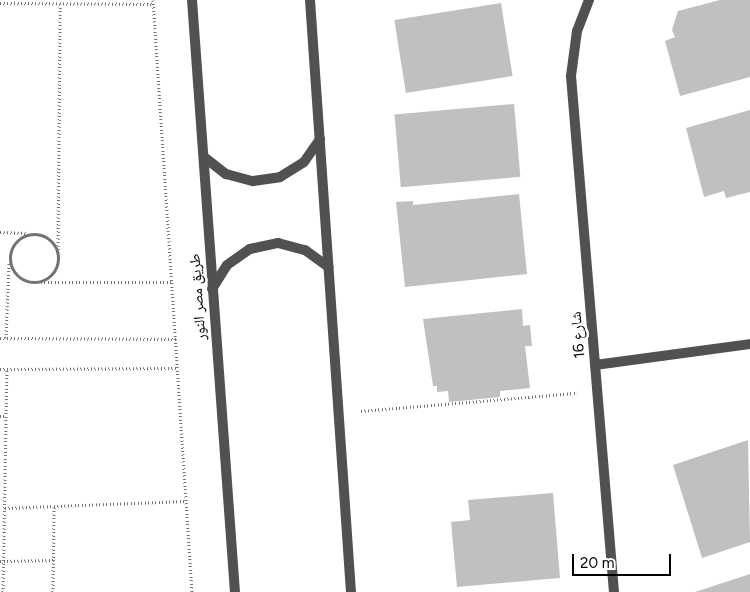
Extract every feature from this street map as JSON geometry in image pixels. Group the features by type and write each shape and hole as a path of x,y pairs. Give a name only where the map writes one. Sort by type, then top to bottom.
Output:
{"street":[{"name":"طريق مصر النور","path":"192,0 235,592"},
{"path":"310,0 351,592"},
{"name":"شارع 16","path":"589,0 577,31 571,76 614,592"},
{"path":"204,157 226,174 253,181 280,176 304,162 320,139"},
{"path":"212,289 227,265 259,247 278,243 306,250 328,267"},
{"path":"595,365 750,344"}],"path":[{"path":"0,3 154,2 192,592"},
{"path":"41,282 52,276 58,253 60,4"},
{"path":"0,232 42,234 53,242 58,253"},
{"path":"6,338 10,249 18,239 29,233"},
{"path":"9,262 15,275 27,282 172,282"},
{"path":"0,338 176,339"},
{"path":"0,369 178,368"},
{"path":"3,592 2,561 5,508 7,369"},
{"path":"338,414 597,391"},
{"path":"0,416 6,416"},
{"path":"5,508 186,501"},
{"path":"53,592 54,506"},
{"path":"2,561 54,560"}],"building":[{"path":"720,0 750,0 750,77 680,96 665,41 675,37 672,30 678,11"},
{"path":"501,3 513,76 406,93 394,20"},
{"path":"514,104 520,177 401,187 394,114"},
{"path":"750,110 750,192 726,198 724,191 704,197 686,128"},
{"path":"519,194 527,274 405,287 396,202 413,201 413,205"},
{"path":"522,309 523,326 530,325 532,346 525,346 530,388 500,391 500,397 449,402 448,391 437,392 437,386 433,386 423,319"},
{"path":"748,440 750,542 702,558 673,465"},
{"path":"553,493 560,578 457,587 451,522 470,520 468,500"},
{"path":"750,574 750,592 695,592"}]}
